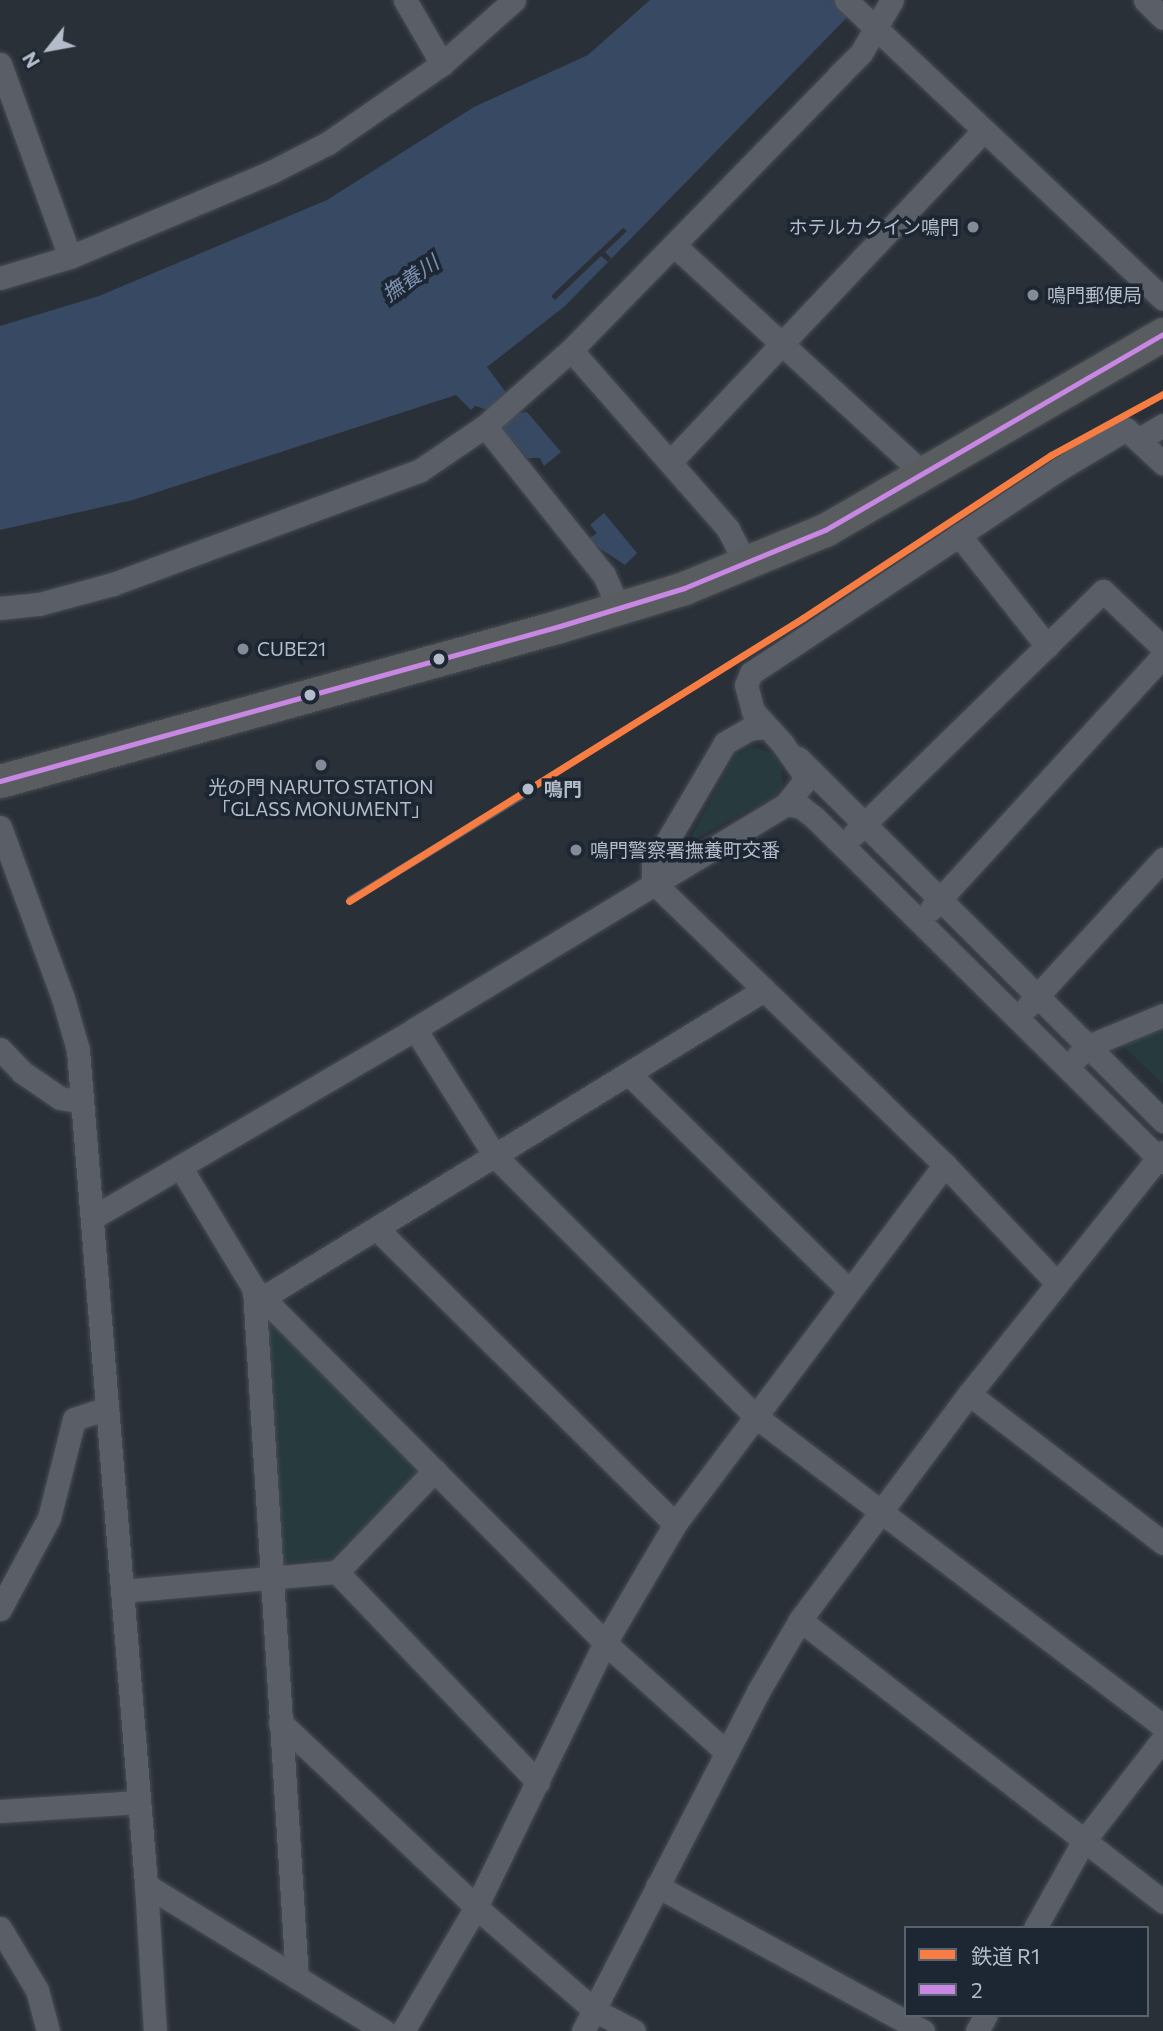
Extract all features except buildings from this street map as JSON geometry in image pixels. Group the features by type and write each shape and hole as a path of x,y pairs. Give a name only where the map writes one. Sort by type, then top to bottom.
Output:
{"highway":[{"path":"0,781 619,608 746,563 825,530 925,475 1163,334"}],"street":[{"path":"405,0 442,64"},
{"path":"0,278 70,257 271,172 328,143 442,64 514,0"},
{"path":"860,13 892,0"},
{"path":"1145,0 1163,18"},
{"path":"860,13 1163,299"},
{"path":"0,608 39,604 113,584 419,471 489,423 570,350 675,246 861,53 860,13"},
{"path":"0,64 70,257"},
{"path":"671,461 982,131"},
{"path":"675,246 925,475"},
{"path":"570,350 671,461 727,529 746,563"},
{"path":"489,423 604,575 619,608"},
{"path":"1138,440 1163,425"},
{"path":"1163,463 1126,429 959,535 751,673 746,685 748,698 765,727 865,823 1163,1121"},
{"path":"959,535 1047,646"},
{"path":"842,845 1104,591 1163,648"},
{"path":"919,921 1163,656"},
{"path":"765,727 749,729 725,743 653,865 653,882 945,1165 1057,1283"},
{"path":"92,1218 415,1029 653,882 786,804 803,783 803,773 783,744"},
{"path":"583,2031 726,1752 800,1620 969,1394 1161,1157 1066,1068 814,817 801,807 786,804"},
{"path":"0,827 63,998 78,1050 123,1591 155,2031"},
{"path":"1016,1018 1163,859"},
{"path":"259,1293 377,1229 764,990"},
{"path":"1066,1068 1088,1046 1163,1015"},
{"path":"415,1029 495,1156 755,1416 1163,1726"},
{"path":"0,1049 22,1072 60,1098 82,1102"},
{"path":"629,1073 849,1290"},
{"path":"402,2031 476,1907 604,1643 675,1524 945,1165"},
{"path":"181,1168 259,1293 604,1643 726,1752"},
{"path":"377,1229 675,1524"},
{"path":"259,1293 271,1578 297,1978"},
{"path":"969,1394 1163,1543"},
{"path":"0,1609 49,1518 74,1419 107,1408"},
{"path":"123,1591 337,1572 435,1470"},
{"path":"337,1572 538,1782"},
{"path":"800,1620 1163,1902"},
{"path":"280,1722 476,1907 594,2010 634,2031"},
{"path":"1036,1926 1083,1842 1163,1739"},
{"path":"0,1811 139,1802"},
{"path":"146,1885 384,2031"},
{"path":"657,1886 923,2031"},
{"path":"0,1928 37,1990 48,2031"}],"green space":[{"path":"752,747 771,752 781,765 783,785 774,797 688,843 734,756"},
{"path":"1163,1029 1163,1084 1122,1045"},
{"path":"281,1322 419,1472 332,1559 281,1563 265,1327"}],"water":[{"name":"撫養川","path":"650,0 864,0 565,306 487,367 521,413 527,412 561,452 544,466 540,458 527,458 485,409 475,406 471,410 456,395 133,500 0,530 0,326 99,296 327,200 474,107 588,55"},
{"path":"604,513 637,553 625,565 587,540 597,533 590,525"}],"pier":[{"path":"623,228 627,231 605,252 611,258 608,262 601,256 555,300 551,296"}],"railway":[{"path":"349,901 529,791"}],"rail line":[{"name":"R1","path":"349,901 803,618 1051,455 1163,394"}],"transit line":[{"name":"2","path":"0,781 560,626 684,588 825,530 1163,334"}],"place":[{"name":"ホテルカクイン鳴門","path":"973,227"},
{"name":"鳴門郵便局","path":"1033,295"},
{"name":"CUBE21","path":"243,649"},
{"name":"光の門 NARUTO STATION 「GLASS MONUMENT」","path":"321,765"},
{"name":"鳴門","path":"528,789"},
{"name":"鳴門警察署撫養町交番","path":"576,850"}]}
